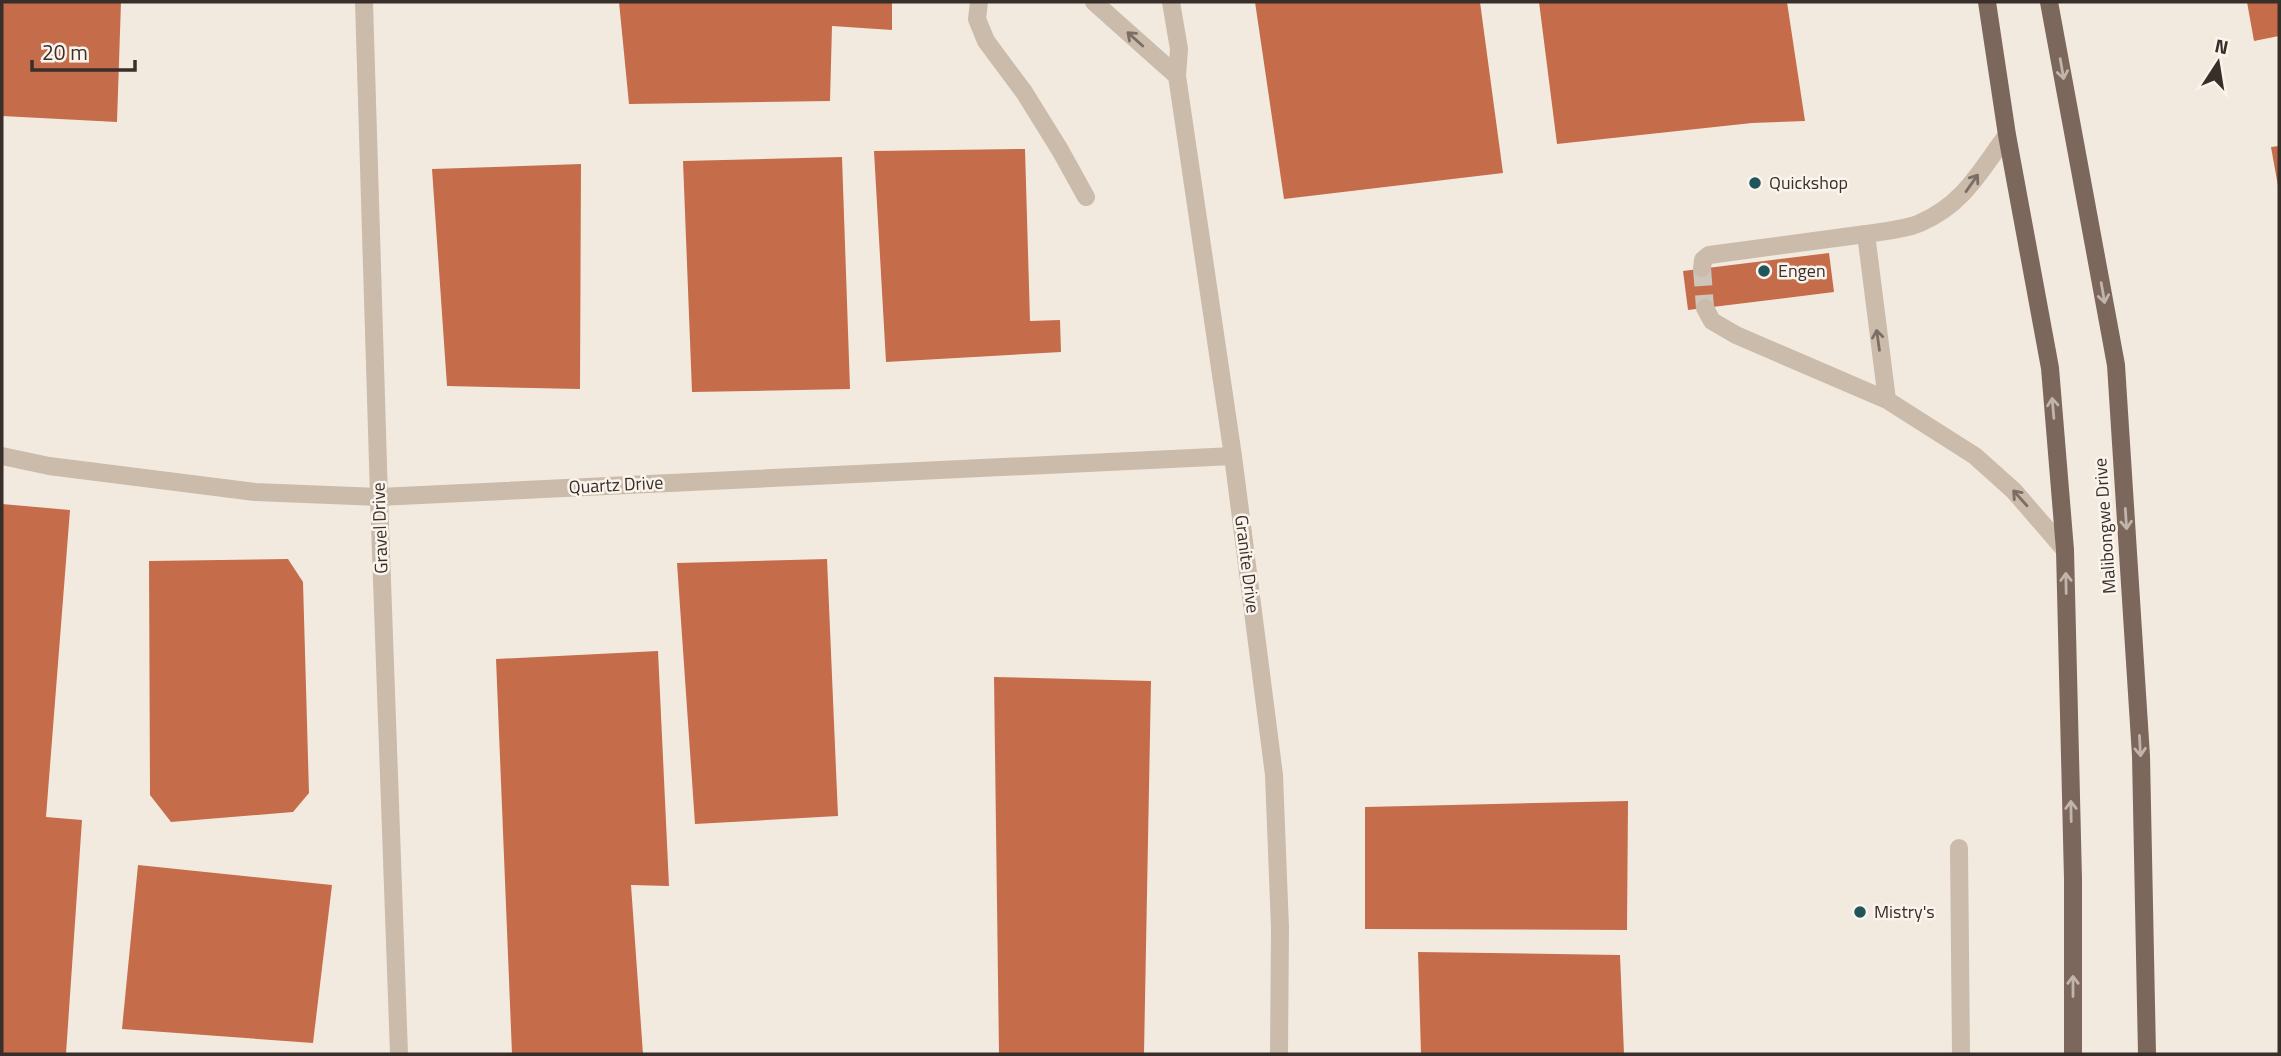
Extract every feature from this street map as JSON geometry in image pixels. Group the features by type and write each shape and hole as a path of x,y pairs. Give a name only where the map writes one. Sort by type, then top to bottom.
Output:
{"main road":[{"path":"1987,2 2007,135 2050,368 2066,550 2073,879 2073,1054"},
{"name":"Malibongwe Drive","path":"2049,2 2116,365 2141,756 2147,1054"}],"street":[{"name":"Gravel Drive","path":"364,2 399,1054"},
{"path":"979,2 977,19 986,41 1024,92 1086,197"},
{"path":"1094,2 1177,76"},
{"name":"Granite Drive","path":"1171,2 1179,49 1177,76 1233,456 1274,775 1280,928 1279,1054"},
{"path":"1702,268 1703,260 1709,255 1866,234 1919,224 1966,193 2007,135"},
{"path":"1866,234 1887,400"},
{"path":"1705,308 1712,321 1736,335 1887,400 1975,456 2014,491 2066,550"},
{"name":"Quartz Drive","path":"2,456 49,466 255,492 379,497 1233,456"},
{"path":"1959,848 1961,1054"}],"building":[{"path":"2,2 121,2 117,122 2,116"},
{"path":"619,2 892,2 892,30 832,26 830,101 629,104"},
{"path":"1255,2 1480,2 1503,173 1284,199"},
{"path":"1539,2 1787,2 1805,121 1752,123 1557,144"},
{"path":"2247,2 2279,2 2279,36 2254,41"},
{"path":"2279,146 2279,186 2278,186 2271,147"},
{"path":"1025,149 1030,321 1060,320 1061,352 886,362 874,151"},
{"path":"842,157 850,389 692,392 683,161"},
{"path":"581,164 580,389 447,386 432,169"},
{"path":"1829,253 1834,292 1688,310 1683,271"},
{"path":"2,504 70,510 46,817 82,820 66,1054 2,1054"},
{"path":"288,559 303,582 309,793 293,812 171,822 150,795 149,561"},
{"path":"827,559 838,816 695,824 677,563"},
{"path":"658,651 669,886 631,885 643,1054 512,1054 496,659"},
{"path":"994,677 1151,681 1144,1054 999,1054"},
{"path":"1628,801 1627,930 1365,929 1365,807"},
{"path":"138,865 332,885 313,1043 122,1029"},
{"path":"1418,952 1620,955 1624,1054 1421,1054"}],"tunnel":[{"path":"1702,268 1705,308"}],"place":[{"name":"Quickshop","path":"1755,183"},
{"name":"Engen","path":"1764,271"},
{"name":"Mistry's","path":"1860,912"}]}
